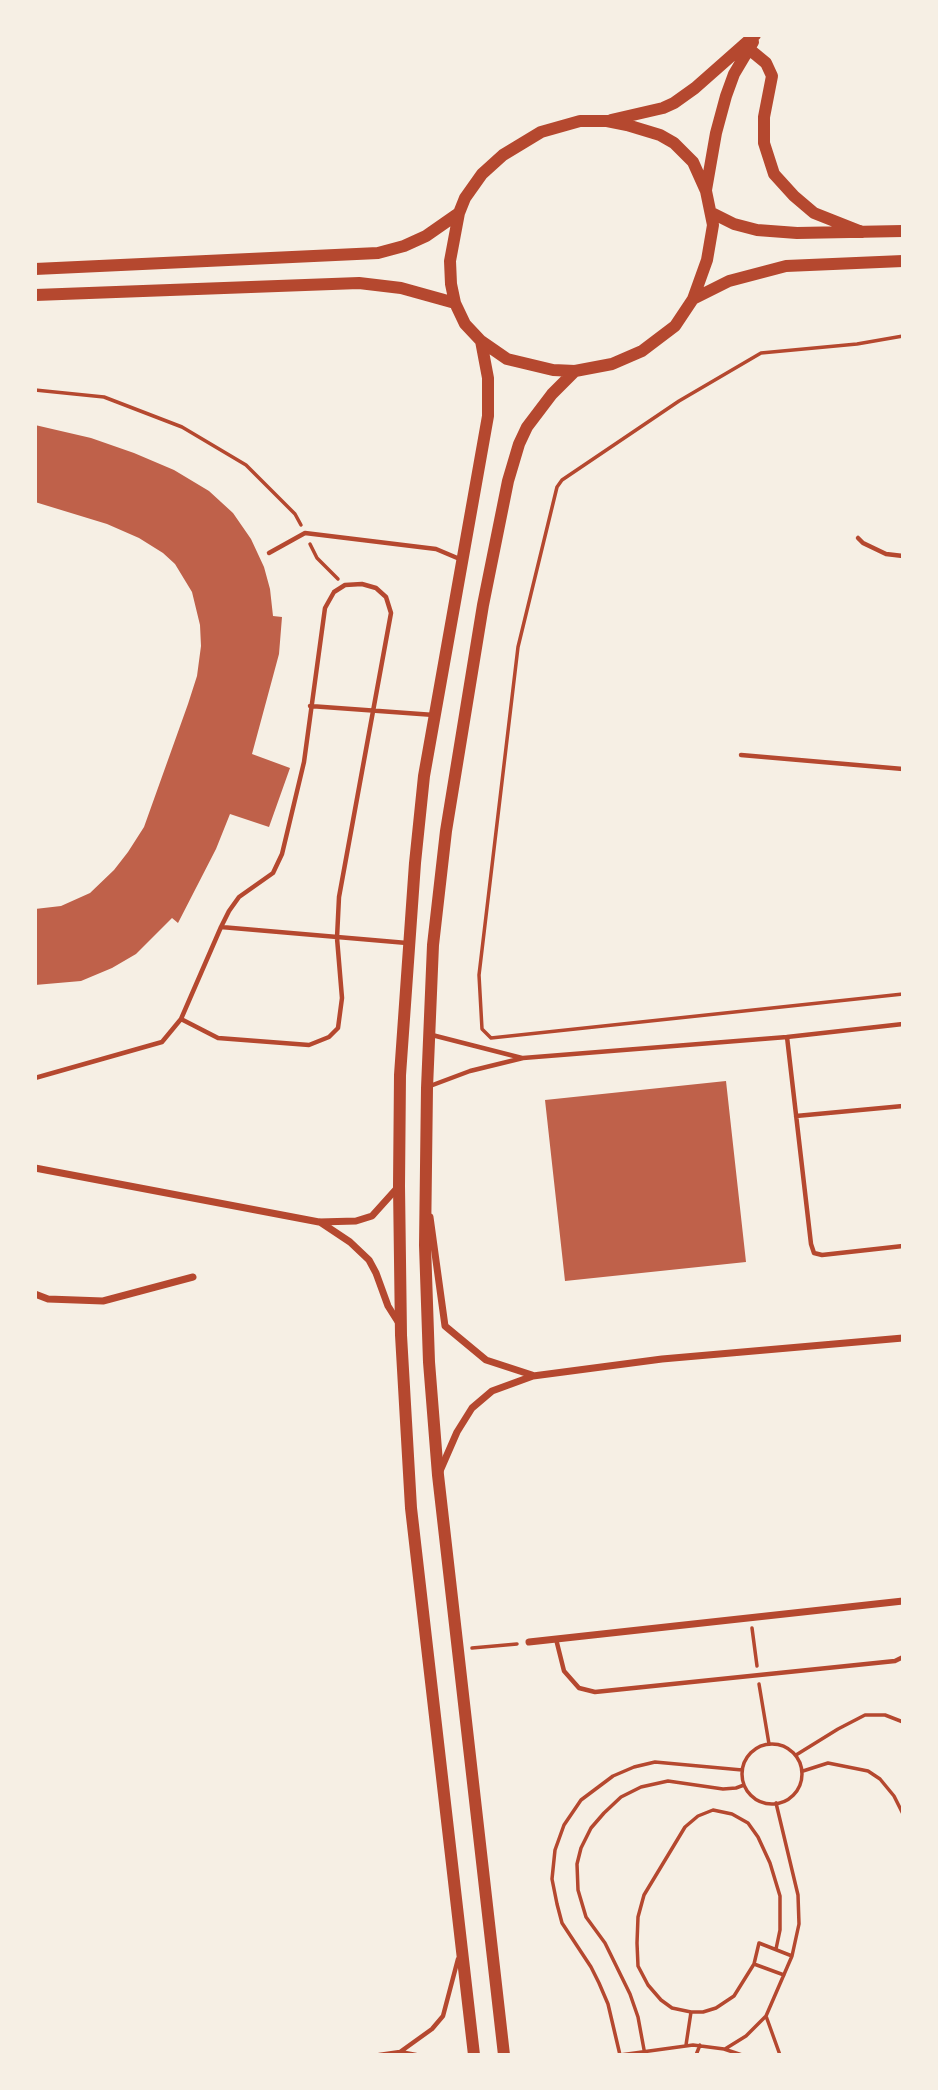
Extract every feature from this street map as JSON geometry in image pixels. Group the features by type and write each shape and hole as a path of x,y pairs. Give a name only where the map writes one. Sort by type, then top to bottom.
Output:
{"street":[{"path":"706,191 716,133 726,96 734,74 756,35"},
{"path":"607,121 660,135 674,143 693,162 706,191 713,225 707,260 693,299 675,326 642,351 612,364 575,371 554,370 507,359 481,341 465,324 451,284 450,261 459,213 465,198 482,174 514,147 557,125 579,121 607,121 674,103 756,35"},
{"path":"749,49 766,64 772,76 764,117 764,143 774,174 793,196 814,213 862,232"},
{"path":"35,269 378,253 426,236 459,213"},
{"path":"712,213 734,224 757,230 797,233 903,231"},
{"path":"693,299 729,281 786,266 903,261"},
{"path":"35,295 359,283 391,286 456,303"},
{"path":"474,2055 411,1508 400,1325 399,1186 400,1075 408,943 424,776 488,416 488,378 481,341"},
{"path":"504,2055 438,1475 426,1311 427,1088 434,938 446,831 483,605 508,481 527,427 552,394 575,371"},
{"path":"35,1168 319,1222 365,1220 380,1209 399,1186"},
{"path":"426,1184 445,1326 486,1360 533,1376"},
{"path":"319,1222 350,1242 369,1260 392,1314 400,1325"},
{"path":"35,1294 48,1299 103,1301 193,1277"},
{"path":"438,1475 457,1432 472,1408 492,1391 533,1376 662,1359 903,1338"},
{"path":"529,1642 903,1601"}],"lane":[{"path":"269,553 305,533 436,549 462,561"},
{"path":"858,538 886,554 903,556"},
{"path":"35,1078 162,1042 181,1019 229,911 239,897 273,873 282,854 304,762 325,608 334,592 345,585 362,584 376,588 386,597 391,613 339,897 337,938 342,998 338,1028 329,1037 309,1045 218,1038 181,1019"},
{"path":"310,706 434,715"},
{"path":"741,755 903,769"},
{"path":"221,927 408,943"},
{"path":"427,1088 470,1071 523,1058 787,1037 903,1024"},
{"path":"431,1035 523,1058"},
{"path":"787,1037 810,1244 814,1253 822,1255 903,1246"},
{"path":"796,1116 903,1107"},
{"path":"556,1639 564,1671 579,1688 595,1692 895,1661 903,1657"},
{"path":"400,2052 432,2029 443,2016 461,1945"},
{"path":"379,2055 400,2052 416,2055"}],"path":[{"path":"903,336 857,344 761,353 679,401 562,480 557,487 518,648 479,975 482,1029 491,1038 903,994"},
{"path":"35,390 104,397 182,427 246,465 295,514 317,558 345,585"},
{"path":"751,1618 769,1744"},
{"path":"459,1650 529,1642"},
{"path":"796,1755 865,1715 885,1715 903,1722"},
{"path":"769,1744 788,1748 796,1755 802,1772 798,1789 785,1801 776,1803 758,1800 751,1795 744,1785 742,1770 751,1752 769,1744"},
{"path":"742,1770 655,1762 613,1776 581,1800 564,1825 555,1850 552,1879 562,1923 591,1966 603,1993 620,2055 686,2045 724,2049 742,2055"},
{"path":"802,1772 828,1763 868,1771 880,1779 903,1814"},
{"path":"644,2053 638,2017 621,1972 586,1917 578,1890 577,1864 581,1848 591,1828 604,1813 621,1797 641,1787 668,1781 723,1789 744,1785"},
{"path":"724,2049 746,2036 766,2016 792,1955 799,1924 798,1895 776,1803"},
{"path":"776,1949 780,1930 780,1896 770,1863 758,1837 748,1823 732,1814 713,1810 698,1816 685,1827 659,1867 638,1917 638,1966 648,1985 672,2008 691,2012 716,2008 734,1996 754,1964 760,1943 776,1949 792,1955"},
{"path":"754,1964 784,1975"},
{"path":"686,2045 691,2012"},
{"path":"766,2016 780,2055"},
{"path":"696,2055 700,2045"}],"building":[{"path":"35,425 91,438 174,470 209,491 233,513 251,539 264,567 273,616 282,617 279,654 252,754 290,768 269,827 230,814 216,849 178,923 172,918 136,954 112,968 81,981 35,985 35,909 61,906 90,893 114,870 144,827 197,676 201,646 200,625 192,592 175,564 163,553 139,538 107,524 35,502"},
{"path":"726,1081 746,1262 565,1281 545,1100"}]}
